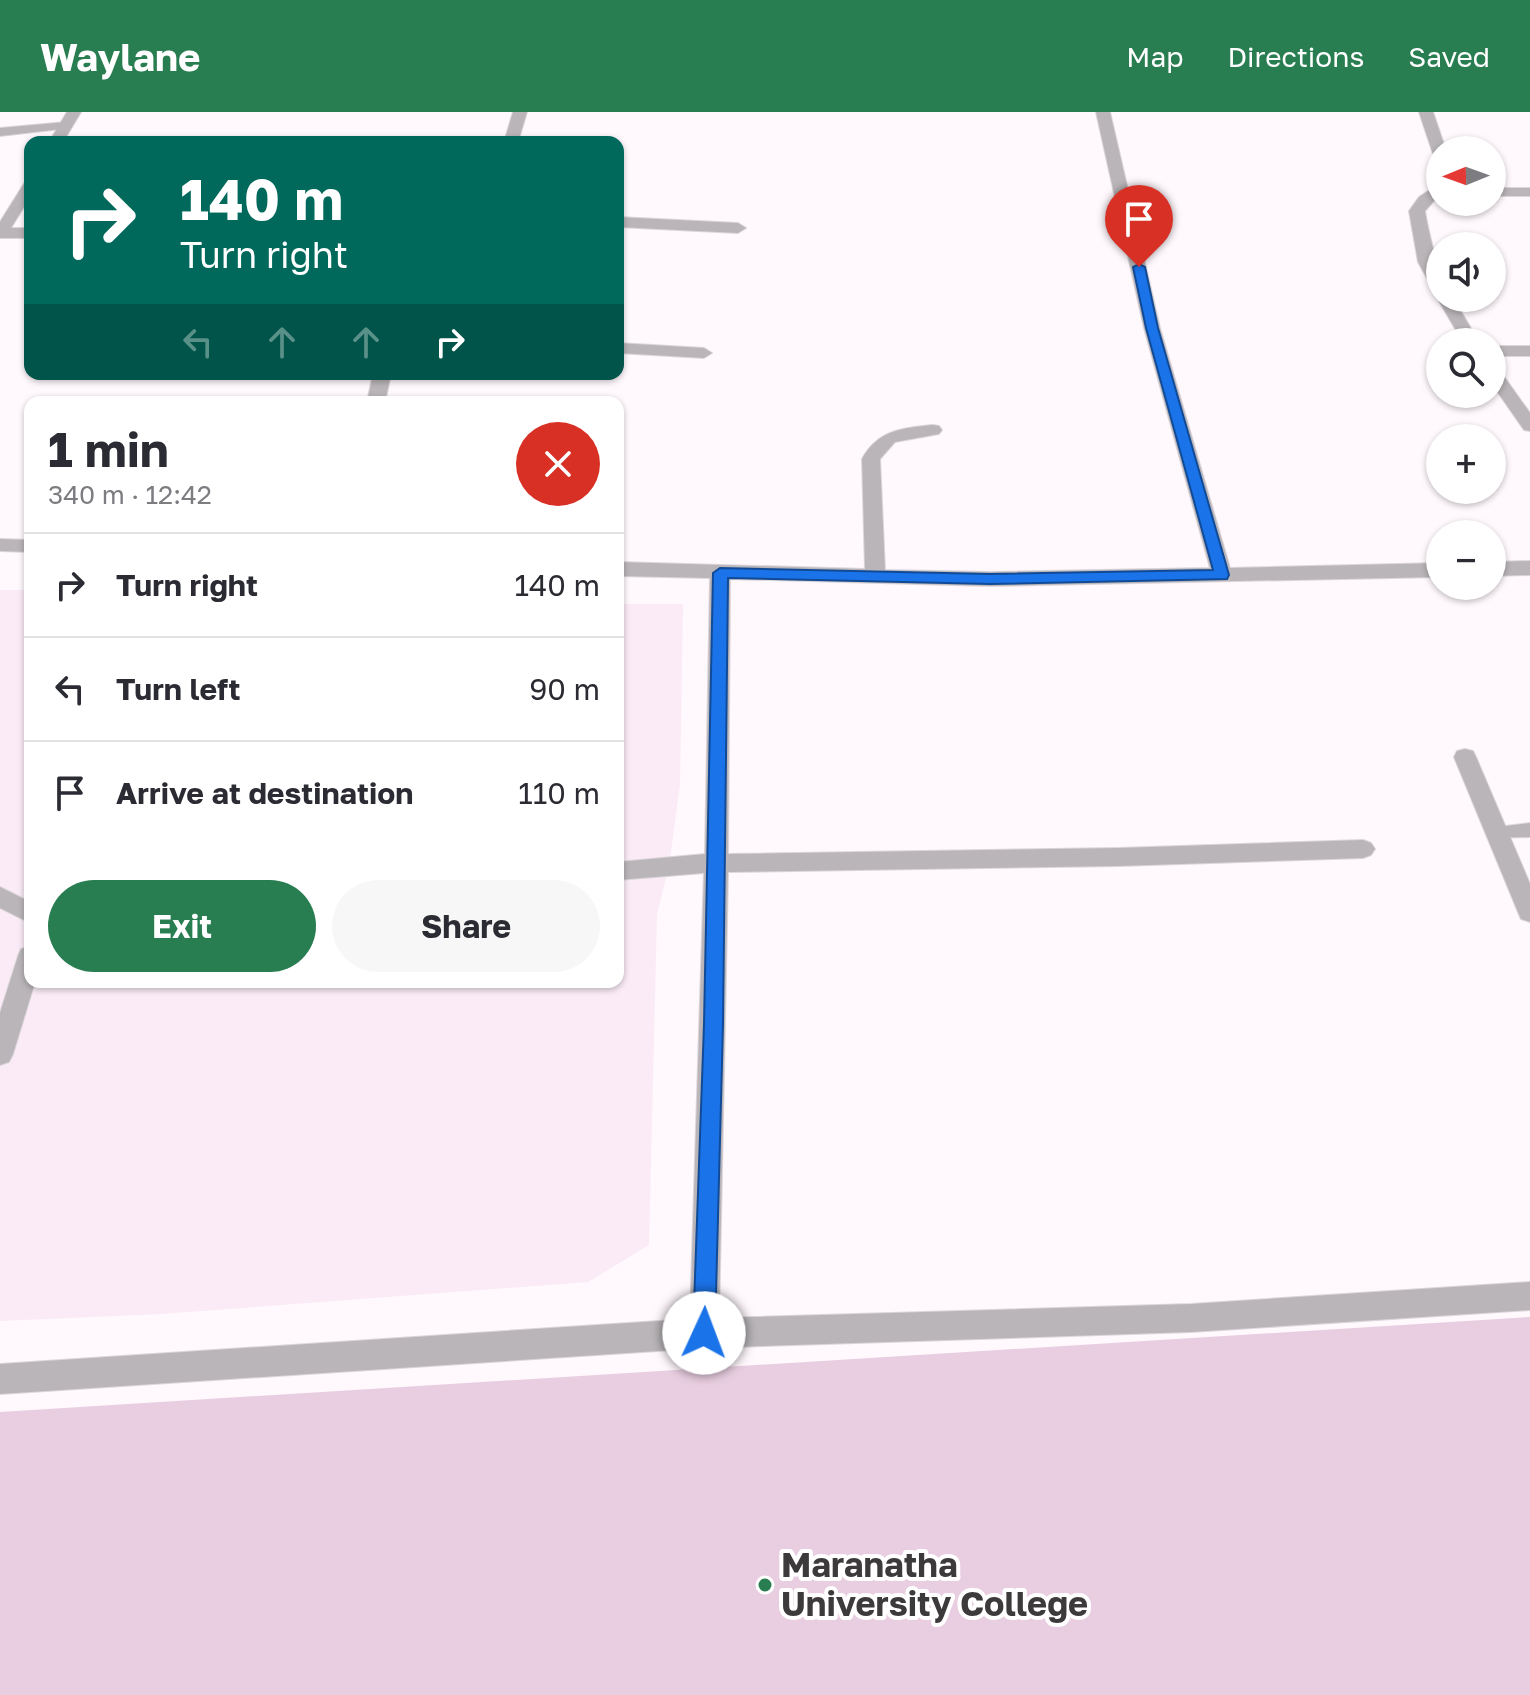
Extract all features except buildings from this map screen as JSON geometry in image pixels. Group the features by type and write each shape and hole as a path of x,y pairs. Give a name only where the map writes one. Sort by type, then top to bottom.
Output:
{"street":[{"path":"60,136 74,112"},
{"path":"513,136 520,112"},
{"path":"1103,112 1152,328 1222,575"},
{"path":"1426,112 1434,136"},
{"path":"1506,192 1530,192"},
{"path":"0,233 24,195"},
{"path":"1426,199 1417,211 1426,262"},
{"path":"624,222 738,228"},
{"path":"0,233 24,233"},
{"path":"624,348 704,353"},
{"path":"1506,351 1530,351"},
{"path":"1506,392 1530,426"},
{"path":"875,577 871,459 878,443 889,437 933,430"},
{"path":"0,545 24,546"},
{"path":"1506,569 1530,568"},
{"path":"624,569 1033,579 1426,570"},
{"path":"704,1333 714,1024 720,573"},
{"path":"1465,757 1530,912"},
{"path":"624,870 714,863 1119,857 1363,849"},
{"path":"0,897 24,910"},
{"path":"0,1054 24,976"},
{"path":"0,1379 704,1333 1191,1318 1530,1296"}],"lane":[{"path":"0,132 66,126"},
{"path":"1497,833 1530,830"}],"shaded area":[{"path":"0,590 24,590 24,988 624,988 624,604 683,604 680,784 669,867 657,914 649,1245 588,1282 161,1314 0,1321"},
{"name":"Maranatha University College","path":"1530,1317 1530,1695 0,1695 0,1412"}],"place":[{"name":"Maranatha University College","path":"765,1585"}],"route":[{"path":"704,1333 714,1024 720,573 990,579 1222,575 1152,328 1139,267"}]}
